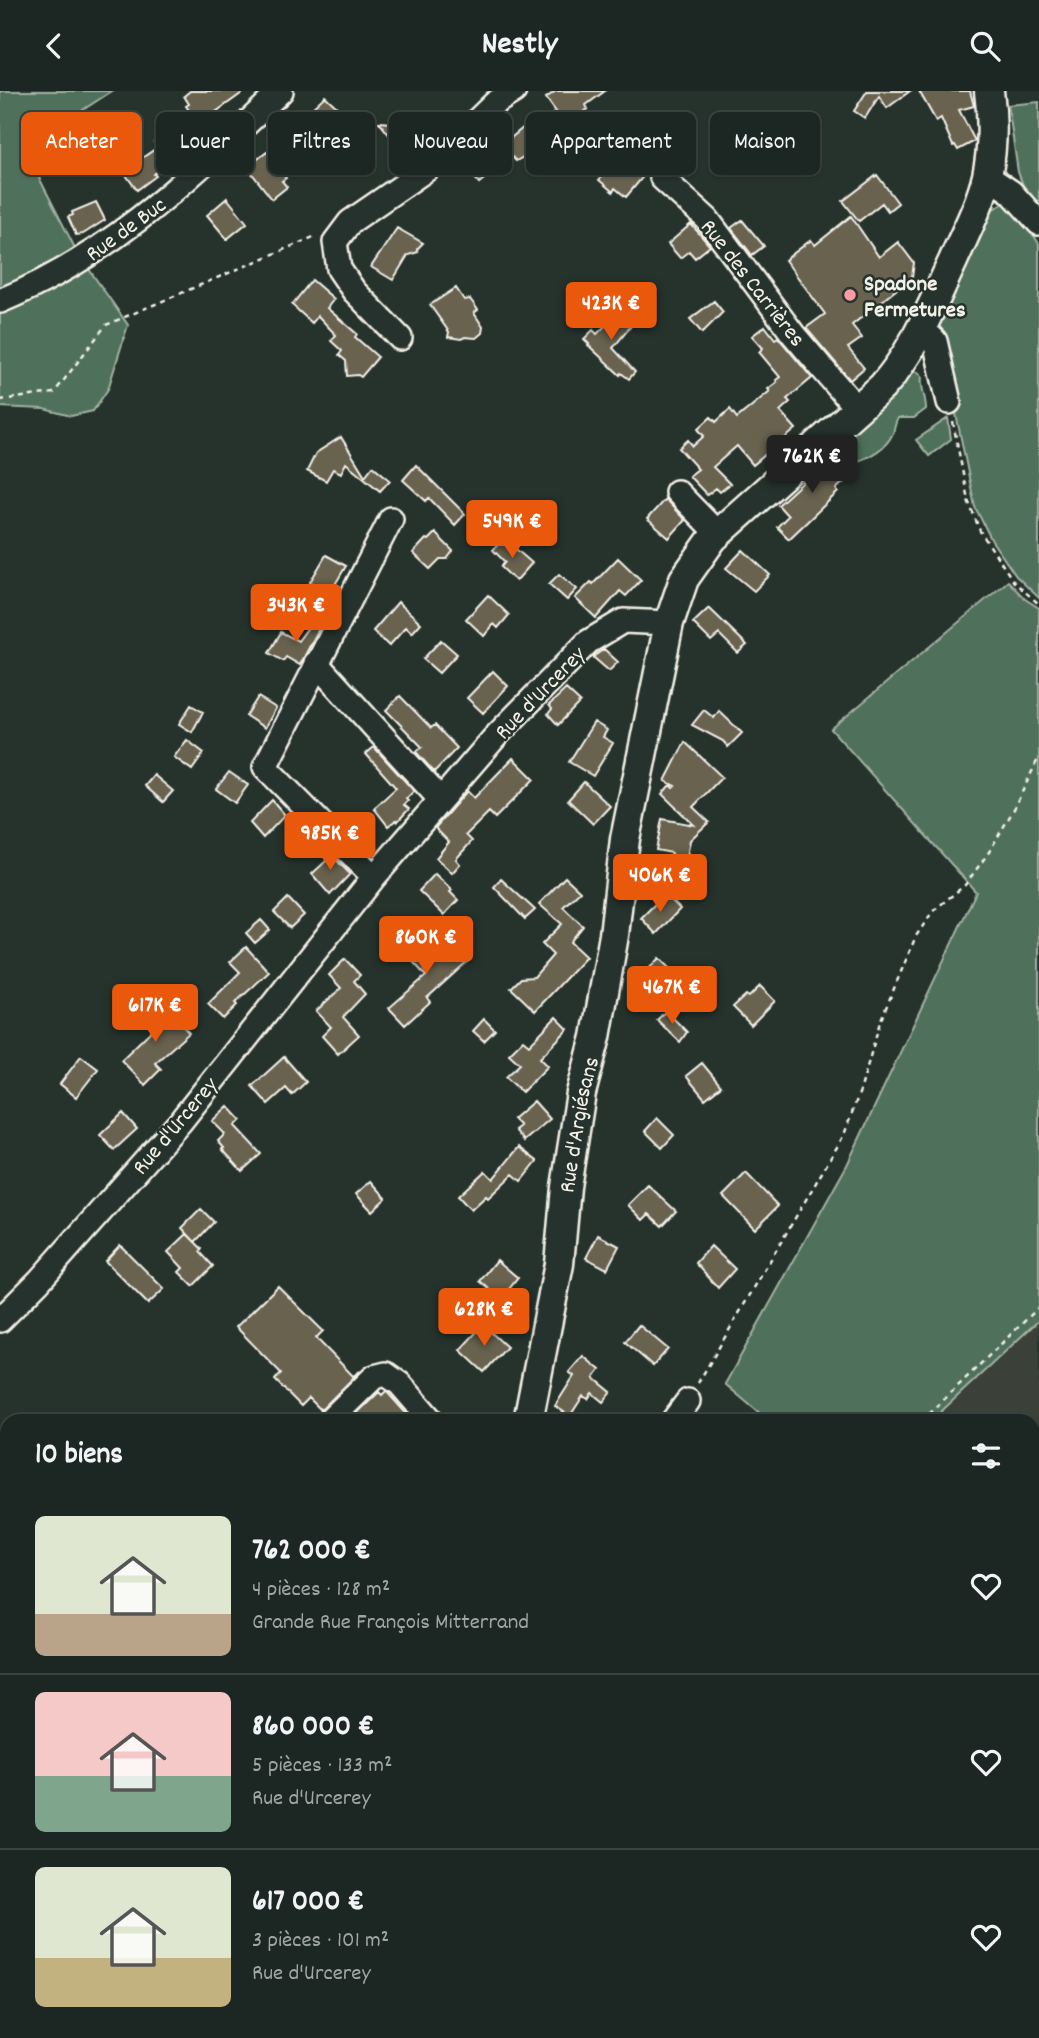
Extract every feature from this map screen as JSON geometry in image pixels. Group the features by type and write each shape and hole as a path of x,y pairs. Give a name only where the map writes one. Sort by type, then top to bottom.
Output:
{"main road":[{"name":"Rue d'Argiésans","path":"529,1414 559,1264 566,1187 581,1093 596,1037 614,935 625,839 669,623 684,579 718,534 895,372 922,328 979,204 987,176 992,132 989,91"}],"street":[{"name":"Rue de Buc","path":"0,301 57,275 101,249 158,206 281,91"},
{"path":"400,338 354,291 339,269 335,241 350,222 427,169 495,103 514,91"},
{"name":"Rue des Carrières","path":"663,175 662,178 708,219 793,334 857,409"},
{"path":"987,176 1011,192 1039,223"},
{"path":"922,328 935,341 949,402"},
{"path":"677,492 718,534"},
{"path":"374,877 265,767 391,519"},
{"name":"Rue d'Urcerey","path":"0,1320 39,1281 180,1122 374,877 496,736 588,642 623,621 669,623"},
{"path":"316,663 440,799"},
{"path":"336,1414 374,1377 386,1374 400,1384 426,1414"},
{"path":"678,1414 688,1401"}],"path":[{"path":"0,400 54,393 106,325 350,222"},
{"path":"949,402 968,500 980,531 1014,582 1039,604"},
{"path":"688,1401 844,1135 880,1022 916,936 933,911 965,885 989,852 1039,757"},
{"path":"929,1414 1039,1307"}],"shaded area":[{"path":"1039,1320 1039,1414 938,1414"}],"green space":[{"path":"0,91 112,91 80,112 21,112 21,175 38,175 76,250 0,292"},
{"path":"1039,102 1039,212 1025,190 1018,172 1008,105"},
{"path":"1008,201 1026,222 1039,244 1039,598 1016,576 992,541 975,507 938,326 991,210"},
{"path":"86,265 128,325 108,389 93,411 71,416 44,409 0,407 0,310"},
{"path":"913,372 922,376 926,409 914,418 898,418 889,440 872,454 858,461 844,455 841,447 850,436"},
{"path":"948,418 951,439 929,456 916,440"},
{"path":"1008,581 1025,599 1039,608 1039,1320 938,1414 761,1414 725,1384 847,1165 976,892 831,729"}],"building":[{"path":"190,91 245,91 216,112 190,112 184,96"},
{"path":"556,91 605,91 586,105 588,109 583,112 556,112 546,98"},
{"path":"867,91 910,91 887,108 879,96 865,118 854,111"},
{"path":"919,91 970,91 974,106 959,110 975,141 958,150 953,146 941,118 936,121"},
{"path":"325,96 339,109 336,112 308,112"},
{"path":"379,122 389,123 389,135"},
{"path":"524,127 526,155 516,161 512,157 512,137"},
{"path":"156,148 156,176 137,190 126,175 142,175 142,158"},
{"path":"267,152 268,175 284,175 286,178 282,181 287,187 272,199 253,175 254,162"},
{"path":"472,175 489,175 479,183"},
{"path":"603,175 644,175 626,197 615,188 613,192 599,180"},
{"path":"877,175 898,203 888,211 882,203 859,221 843,201"},
{"path":"227,198 247,223 227,239 207,215"},
{"path":"96,202 105,220 83,234 76,235 68,217 73,215 72,212"},
{"name":"Spadone Fermetures","path":"851,216 879,257 898,242 914,263 912,277 852,325 862,338 848,348 864,368 850,380 806,328 825,314 785,260 811,240 815,245"},
{"path":"742,220 764,246 752,255 731,228"},
{"path":"691,224 710,246 695,258 689,251 680,258 668,244"},
{"path":"397,228 423,243 417,249 418,252 408,255 393,280 371,267"},
{"path":"312,280 334,299 327,308 378,357 361,377 347,376 346,361 339,355 342,351 331,341 336,335 318,316 312,323 292,305"},
{"path":"456,288 464,300 470,299 478,310 474,313 483,327 482,333 476,338 448,337 449,332 430,305"},
{"path":"714,301 723,312 702,333 690,319"},
{"path":"607,306 631,326 613,348 635,372 629,379 621,373 620,375 584,339 593,330 597,334 607,324 599,317"},
{"path":"765,326 775,339 778,337 812,378 787,399 790,402 780,411 796,429 753,465 737,446 713,467 730,484 720,492 716,488 707,495 689,476 698,469 679,448 688,440 693,446 704,436 698,429 711,417 716,422 730,409 737,418 777,382 780,377 759,352 763,348 752,336"},
{"path":"341,437 365,476 373,466 390,480 380,491 346,463 341,473 333,469 326,481 307,471 316,453"},
{"path":"834,454 852,475 789,539 777,527 788,516 778,505"},
{"path":"416,465 465,514 455,525 429,498 426,501 403,480"},
{"path":"665,499 685,520 669,538 647,519"},
{"path":"435,533 453,551 447,559 440,559 430,569 413,553"},
{"path":"503,538 532,563 516,581 501,567 505,562 493,550"},
{"path":"743,550 770,575 754,591 726,568"},
{"path":"326,555 346,566 330,593 310,582"},
{"path":"618,558 641,580 626,596 620,591 596,618 575,598"},
{"path":"559,574 577,589 567,600 549,584"},
{"path":"488,595 509,615 498,628 494,624 484,636 466,619"},
{"path":"398,602 421,623 412,633 406,627 389,646 373,631"},
{"path":"709,608 747,645 738,653 719,634 711,641 693,623"},
{"path":"317,615 324,619 300,665 286,657 283,661 269,653 281,632 298,641"},
{"path":"441,640 457,654 439,673 423,659"},
{"path":"604,649 618,662 609,671 593,657"},
{"path":"493,671 508,686 483,713 467,698"},
{"path":"566,689 580,702 558,725 548,714 552,709 549,705"},
{"path":"400,696 431,728 435,725 457,748 434,772 416,752 422,747 386,710"},
{"path":"258,697 276,708 265,728 246,716"},
{"path":"191,705 203,712 192,732 179,724"},
{"path":"704,710 714,718 719,711 742,733 728,747 723,741 692,725"},
{"path":"594,722 607,730 603,737 613,743 593,776 569,762"},
{"path":"187,740 204,753 192,770 174,757"},
{"path":"685,742 722,777 693,807 709,822 690,840 686,863 671,860 672,853 656,850 662,819 694,825 662,794 670,785 673,788 675,786 665,781"},
{"path":"374,747 414,791 404,805 409,809 397,822 396,820 388,826 374,808 396,788 366,754"},
{"path":"513,758 534,779 495,818 489,812 466,835 472,841 456,859 460,864 452,873 436,858 449,842 435,828 467,791 474,798"},
{"path":"229,772 248,785 235,803 216,789"},
{"path":"154,775 173,791 163,802 145,786"},
{"path":"584,782 610,806 593,824 568,800"},
{"path":"272,800 285,815 263,838 250,823"},
{"path":"320,843 350,874 330,895 312,874 327,860 315,848"},
{"path":"435,874 452,890 450,892 458,900 444,915 419,891"},
{"path":"565,877 580,891 563,907 583,926 570,942 586,957 535,1011 511,988 521,978 534,977 553,955 542,944 562,924 539,904"},
{"path":"501,879 535,910 525,919 494,887"},
{"path":"665,894 680,909 656,934 641,918"},
{"path":"288,898 304,915 290,928 274,912"},
{"path":"261,920 270,930 255,943 246,933"},
{"path":"414,933 440,958 456,945 470,959 427,998 430,1002 405,1025 389,1008 426,976 399,946"},
{"path":"246,947 269,972 235,1003 237,1005 223,1019 208,1004 240,972 230,962"},
{"path":"659,958 680,979 665,994 645,973"},
{"path":"345,959 360,975 354,981 365,994 343,1017 359,1035 338,1054 322,1036 331,1027 316,1011 341,988 329,975"},
{"path":"760,986 775,1001 751,1025 733,1007"},
{"path":"161,1002 189,1033 155,1063 161,1069 145,1085 121,1060 155,1027 145,1016"},
{"path":"666,1011 687,1032 680,1042 657,1020"},
{"path":"556,1017 568,1029 540,1058 548,1066 522,1092 506,1077 520,1064 509,1054 523,1040 529,1045"},
{"path":"484,1019 495,1030 484,1041 473,1031"},
{"path":"81,1056 98,1069 76,1097 60,1084"},
{"path":"284,1057 306,1082 292,1095 286,1088 268,1104 252,1086"},
{"path":"702,1063 721,1086 705,1099 686,1076"},
{"path":"534,1101 550,1119 524,1141 515,1130 520,1126 513,1119"},
{"path":"228,1106 241,1120 235,1126 261,1154 242,1171 222,1149 224,1148 218,1141 225,1134 212,1121"},
{"path":"123,1113 137,1129 114,1150 100,1135"},
{"path":"657,1118 674,1135 662,1148 645,1131"},
{"path":"519,1147 537,1161 521,1181 513,1174 471,1210 458,1196 485,1171 493,1179"},
{"path":"746,1173 778,1206 755,1229 723,1196"},
{"path":"371,1181 386,1198 372,1211 356,1194"},
{"path":"648,1185 676,1211 662,1226 649,1214 643,1220 628,1205"},
{"path":"201,1209 214,1222 195,1242 182,1228"},
{"path":"187,1234 202,1249 200,1252 213,1266 193,1286 179,1272 183,1268 168,1252"},
{"path":"598,1235 619,1246 607,1269 586,1258"},
{"path":"120,1245 164,1289 148,1304 105,1261"},
{"path":"711,1246 735,1269 718,1288 696,1263"},
{"path":"497,1260 518,1278 501,1299 480,1281"},
{"path":"278,1286 323,1331 316,1338 353,1376 360,1371 321,1410 309,1398 301,1406 275,1380 281,1373 236,1327"},
{"path":"483,1325 507,1347 484,1372 460,1350"},
{"path":"639,1325 668,1349 653,1366 625,1342"},
{"path":"583,1356 600,1370 594,1378 611,1392 603,1402 592,1393 588,1399 583,1396 571,1414 567,1414 555,1406 574,1376 569,1372"},
{"path":"386,1391 407,1414 356,1414 379,1392 382,1395"}],"place":[{"name":"Spadone Fermetures","path":"850,295"}]}
